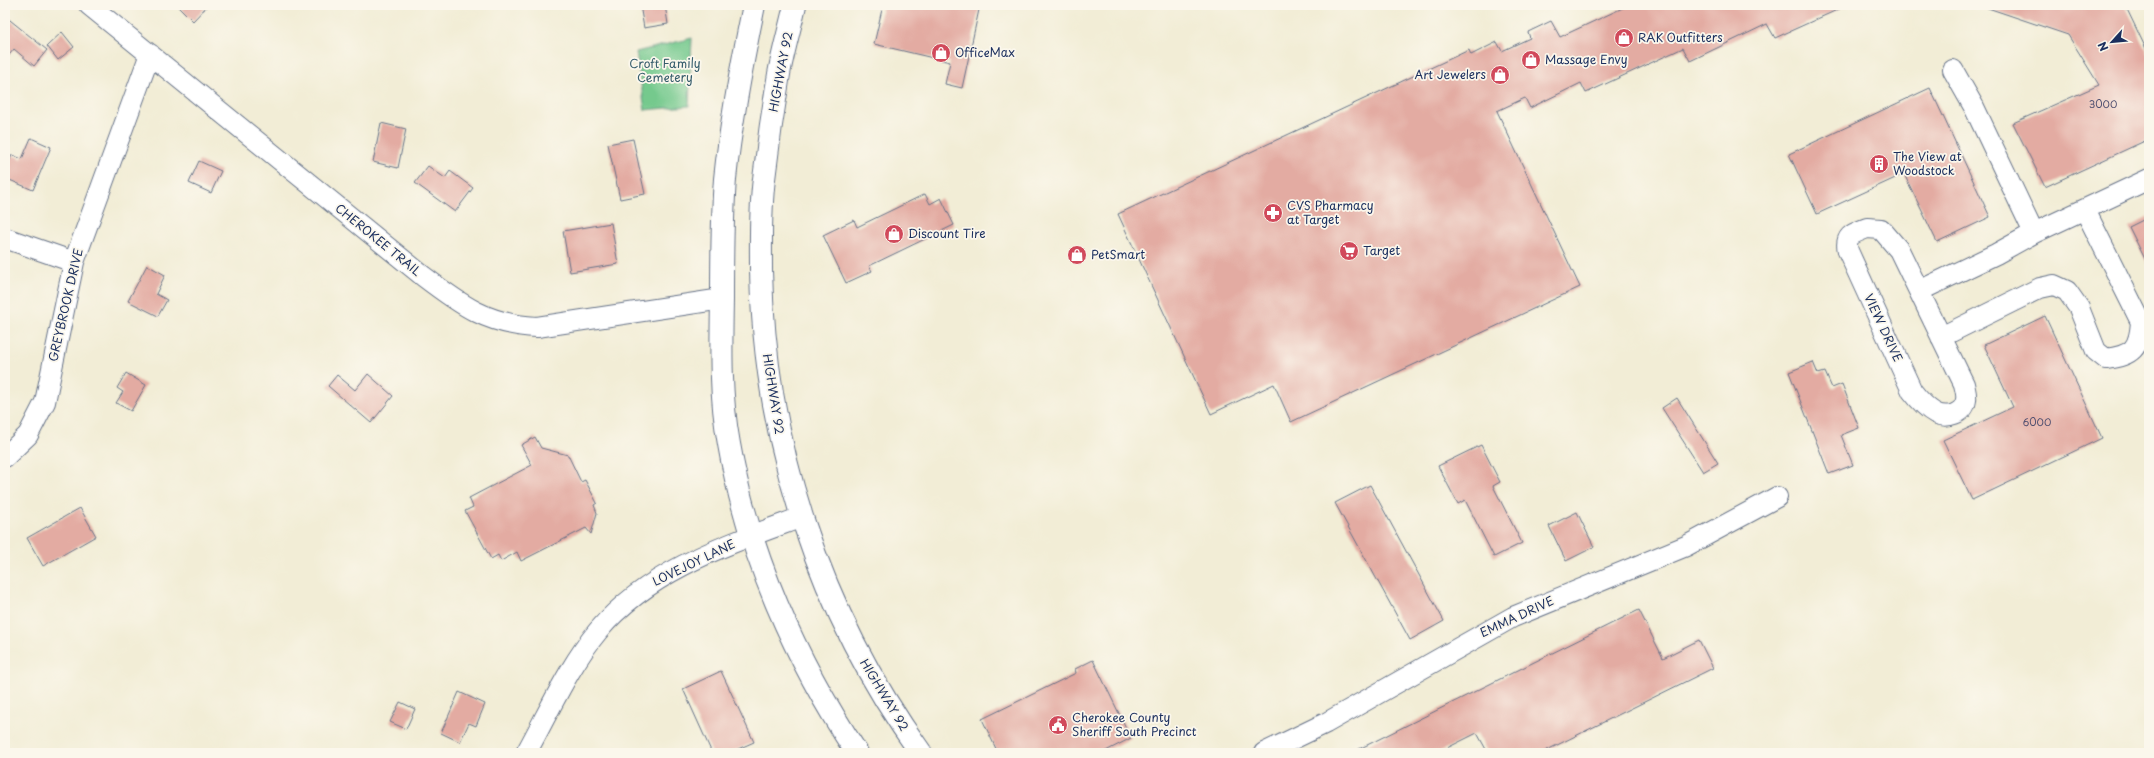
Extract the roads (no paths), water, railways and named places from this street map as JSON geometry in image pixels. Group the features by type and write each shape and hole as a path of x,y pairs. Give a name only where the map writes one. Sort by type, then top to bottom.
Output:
{"main road":[{"path":"754,5 739,79 725,180 722,241 721,356 728,443 738,490 752,535 771,587 814,682 857,753"},
{"name":"HIGHWAY 92","path":"795,5 779,72 763,181 761,246 762,294 771,389 779,435 802,517 834,600 861,657 885,700 921,753"}],"street":[{"name":"CHEROKEE TRAIL","path":"89,5 423,276 470,309 494,320 515,326 538,327 722,299"},
{"name":"GREYBROOK DRIVE","path":"5,457 28,435 45,402 74,262 150,54"},
{"path":"1953,70 1974,107 2034,233"},
{"path":"1919,291 1996,254 2034,233 2149,179"},
{"path":"1941,338 2040,288 2054,285 2067,291 2079,308 2096,351 2106,359 2121,357 2133,351 2140,340 2141,322 2085,210"},
{"name":"VIEW DRIVE","path":"1867,228 1881,229 1899,250 1919,291 1964,384 1966,402 1962,409 1947,416 1936,414 1924,406 1912,391 1848,251 1846,243 1849,236 1867,228"},
{"path":"5,238 74,262"},
{"name":"EMMA DRIVE","path":"1264,753 1326,724 1513,617 1686,546 1778,497"},
{"name":"LOVEJOY LANE","path":"526,753 578,658 598,631 620,607 648,585 680,567 752,535 802,517"}],"place":[{"name":"RAK Outfitters","path":"1624,38"},
{"name":"OfficeMax","path":"941,53"},
{"name":"Massage Envy","path":"1531,60"},
{"name":"Art Jewelers","path":"1500,75"},
{"name":"The View at Woodstock","path":"1879,164"},
{"name":"CVS Pharmacy at Target","path":"1273,213"},
{"name":"Discount Tire","path":"894,234"},
{"name":"Target","path":"1349,251"},
{"name":"PetSmart","path":"1077,255"},
{"name":"Cherokee County Sheriff South Precinct","path":"1058,725"}],"park label":[{"name":"Croft Family Cemetery","path":"665,71"}]}
